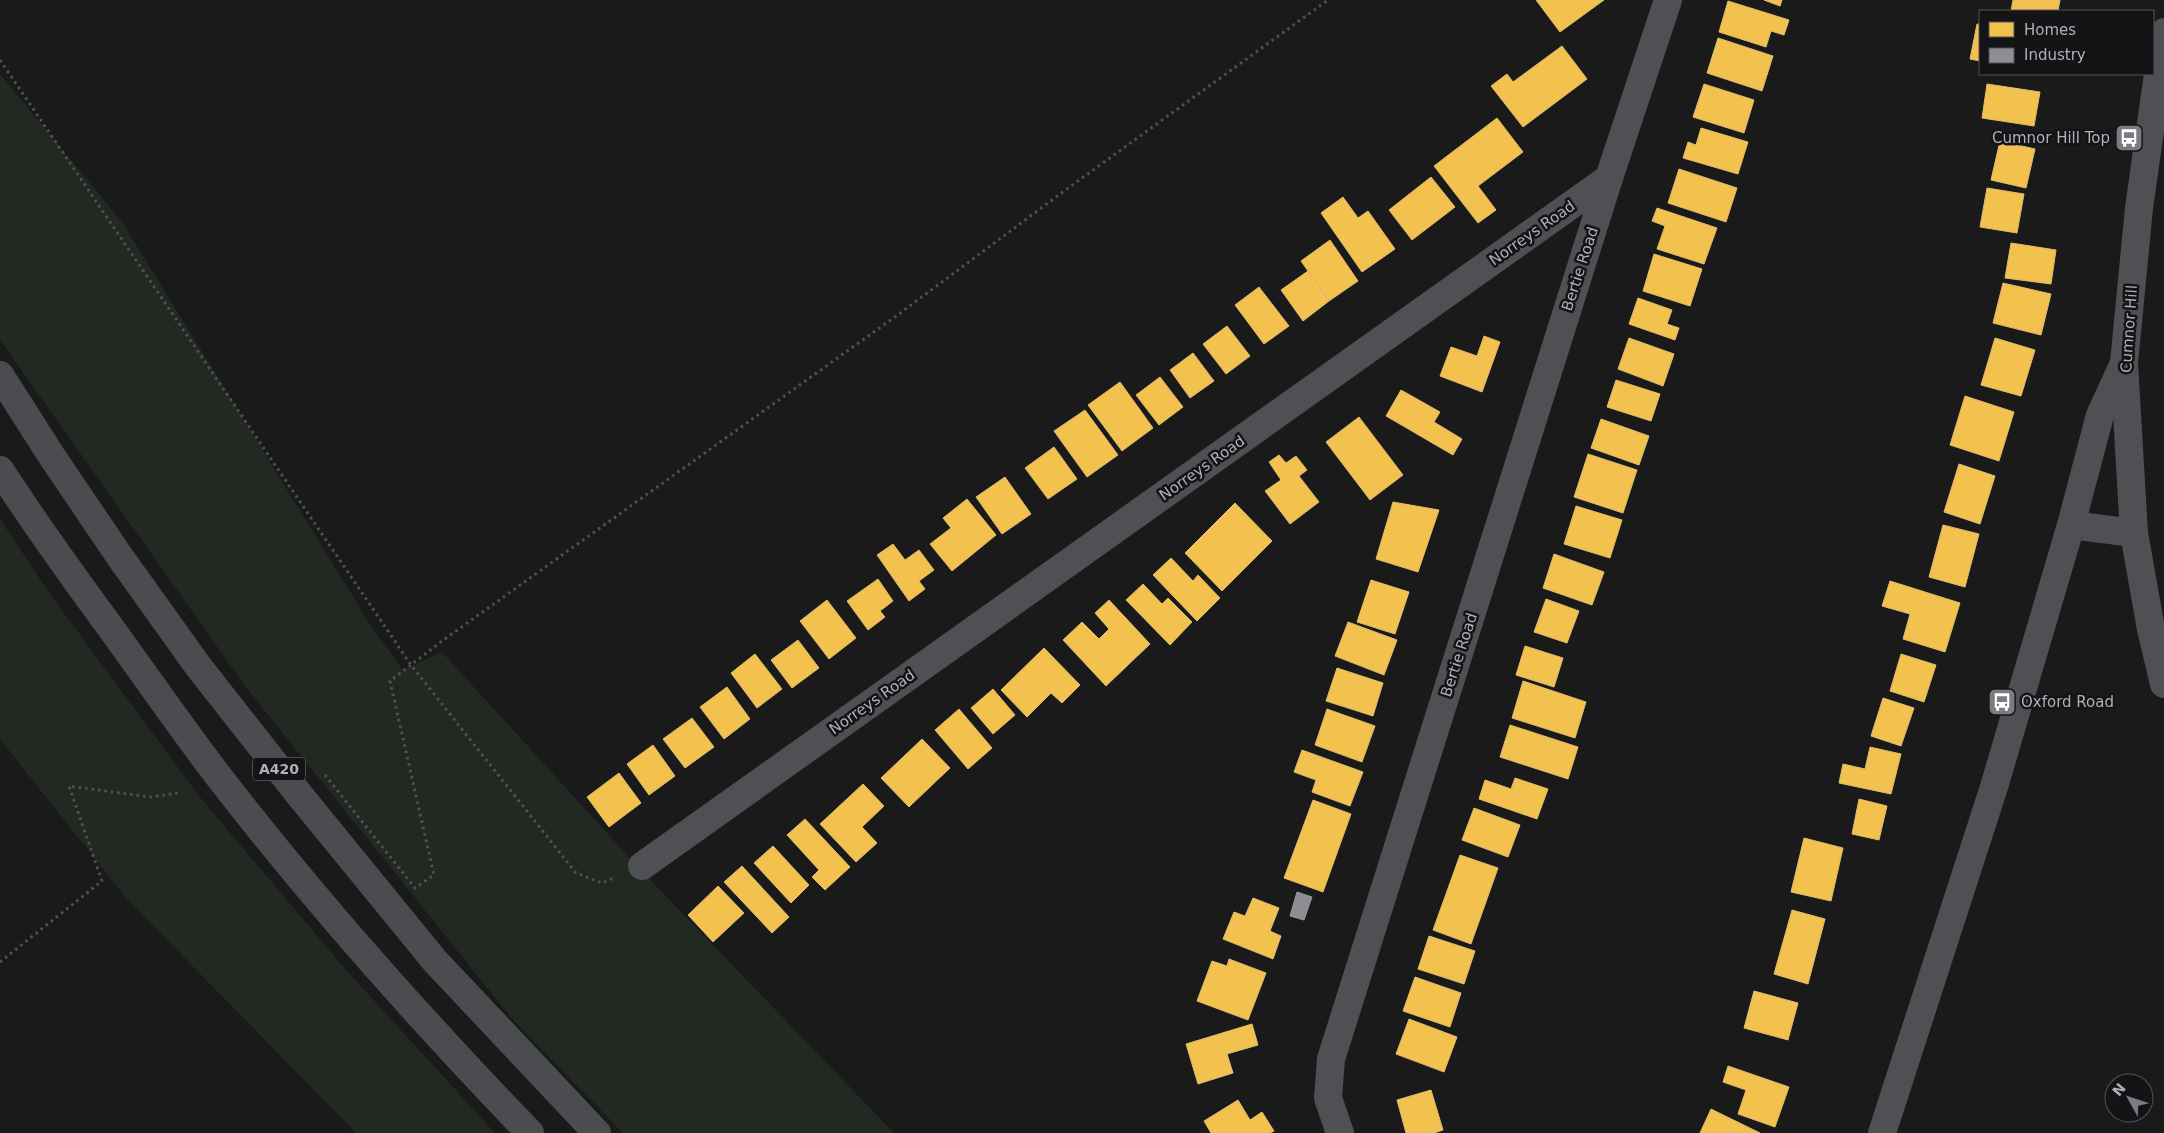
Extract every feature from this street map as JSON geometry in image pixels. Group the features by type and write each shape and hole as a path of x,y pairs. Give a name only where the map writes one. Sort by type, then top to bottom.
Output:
{"highway":[{"name":"A420","path":"0,375 120,557 198,666 297,792 435,961 597,1133"},
{"path":"0,470 28,514 110,628 239,802 401,996 530,1133"}],"street":[{"path":"1609,178 1668,0"},
{"name":"Cumnor Hill","path":"2164,32 2139,208 2124,363 2134,533 2151,629 2164,684"},
{"name":"Norreys Road","path":"642,866 1609,178"},
{"name":"Bertie Road","path":"1340,1133 1328,1098 1331,1059 1609,178"},
{"path":"1882,1133 1994,787 2071,525 2100,416 2124,363"},
{"path":"2071,525 2134,533"}],"path":[{"path":"325,775 415,888 434,875 390,682 899,314 1060,194 1328,0"},
{"path":"0,60 411,665 576,873 602,883 642,866"},
{"path":"0,962 102,882 69,786 150,798 178,793"}],"shaded area":[{"path":"0,74 122,222 373,629 403,670 442,652 637,866 894,1133 623,1133 513,1020 245,686 0,340"},
{"path":"0,519 47,590 199,796 346,970 495,1133 356,1133 126,898 0,739"}],"building: Homes":[{"path":"1536,0 1604,0 1560,32"},
{"path":"1764,0 1782,0 1780,6"},
{"path":"2013,0 2060,0 2058,10 2011,10"},
{"path":"1728,1 1789,20 1784,35 1771,31 1766,47 1719,32"},
{"path":"1977,24 1979,24 1979,61 1970,59"},
{"path":"1718,38 1773,56 1762,91 1707,73"},
{"path":"1562,46 1587,79 1523,127 1491,86 1507,74 1513,82"},
{"path":"1704,84 1754,100 1744,133 1693,117"},
{"path":"1987,84 2040,92 2034,126 1982,118"},
{"path":"1497,118 1523,152 1478,186 1496,210 1478,223 1434,166"},
{"path":"1701,128 1748,142 1738,174 1683,158 1688,142 1696,145"},
{"path":"2000,141 2035,149 2026,188 1991,180"},
{"path":"1679,169 1737,188 1726,222 1668,203"},
{"path":"1431,177 1455,207 1412,240 1389,210"},
{"path":"1987,188 2024,194 2017,233 1980,227"},
{"path":"1343,197 1358,218 1368,211 1395,249 1362,272 1321,213"},
{"path":"1657,208 1717,228 1704,264 1657,249 1665,226 1652,221"},
{"path":"1330,240 1358,281 1329,301 1301,261"},
{"path":"2011,243 2056,250 2051,284 2005,278"},
{"path":"1654,254 1702,269 1690,306 1643,291"},
{"path":"1308,271 1329,301 1303,321 1281,290"},
{"path":"2003,283 2051,294 2041,335 1993,323"},
{"path":"1259,287 1289,326 1264,344 1235,305"},
{"path":"1638,298 1672,310 1667,324 1679,328 1675,340 1629,324"},
{"path":"1227,326 1250,356 1226,374 1203,344"},
{"path":"1484,336 1500,342 1482,392 1440,376 1451,347 1477,356"},
{"path":"1629,338 1674,354 1663,386 1618,369"},
{"path":"1995,338 2035,350 2021,396 1981,385"},
{"path":"1193,353 1214,381 1190,398 1170,370"},
{"path":"1160,377 1183,407 1159,425 1136,395"},
{"path":"1616,380 1660,394 1651,421 1607,407"},
{"path":"1120,382 1153,428 1122,451 1088,405"},
{"path":"1401,390 1440,412 1434,422 1462,439 1453,455 1386,416"},
{"path":"1965,396 2014,412 1999,461 1950,445"},
{"path":"1085,410 1118,455 1087,477 1054,431"},
{"path":"1359,417 1403,475 1370,500 1326,442"},
{"path":"1601,419 1649,436 1639,465 1591,448"},
{"path":"1054,447 1077,479 1048,499 1025,468"},
{"path":"1588,454 1637,470 1623,513 1574,497"},
{"path":"1279,455 1286,463 1296,456 1307,470 1299,476 1319,502 1290,524 1265,491 1281,480 1269,462"},
{"path":"1959,464 1995,476 1980,524 1944,512"},
{"path":"1005,477 1031,514 1002,534 976,497"},
{"path":"967,499 996,535 952,571 930,544 951,528 943,518"},
{"path":"1393,502 1439,510 1418,572 1376,559"},
{"path":"1235,503 1272,541 1222,591 1185,553"},
{"path":"1576,506 1622,520 1610,558 1564,544"},
{"path":"1943,525 1979,534 1965,587 1929,577"},
{"path":"893,544 905,560 919,550 934,570 919,581 925,589 909,601 877,555"},
{"path":"1554,554 1604,572 1592,605 1543,588"},
{"path":"1171,558 1193,581 1198,575 1220,598 1197,621 1153,575"},
{"path":"878,579 893,601 880,611 885,617 868,630 847,601"},
{"path":"1371,580 1409,592 1395,634 1357,622"},
{"path":"1890,581 1960,603 1945,652 1903,639 1910,614 1882,606"},
{"path":"1143,584 1162,604 1168,598 1192,622 1170,645 1126,600"},
{"path":"1546,599 1579,611 1567,643 1534,632"},
{"path":"827,600 856,638 829,659 800,621"},
{"path":"1109,600 1150,644 1106,686 1063,640 1082,622 1099,639 1109,629 1095,613"},
{"path":"1348,622 1397,640 1384,675 1335,656"},
{"path":"798,640 819,668 792,688 771,660"},
{"path":"1525,646 1563,658 1554,687 1516,675"},
{"path":"1044,648 1080,685 1062,703 1051,693 1027,717 1001,690"},
{"path":"755,654 782,689 757,708 731,673"},
{"path":"1901,654 1936,665 1924,702 1890,691"},
{"path":"1337,668 1383,683 1373,716 1326,701"},
{"path":"1523,681 1586,702 1575,738 1512,718"},
{"path":"727,687 750,719 724,739 700,707"},
{"path":"993,689 1015,715 993,734 971,708"},
{"path":"1883,698 1914,708 1901,746 1871,736"},
{"path":"959,709 992,748 968,769 935,730"},
{"path":"1327,709 1375,726 1362,762 1315,745"},
{"path":"692,718 714,747 685,768 663,739"},
{"path":"1510,725 1578,747 1568,779 1500,757"},
{"path":"922,739 950,768 909,807 881,778"},
{"path":"653,745 675,776 649,795 627,764"},
{"path":"1870,747 1901,754 1891,794 1839,783 1843,764 1865,769"},
{"path":"1302,750 1363,772 1350,806 1312,792 1316,780 1294,772"},
{"path":"619,773 641,803 609,827 587,797"},
{"path":"1515,778 1548,789 1537,819 1479,799 1485,780 1511,789"},
{"path":"863,784 884,806 862,827 877,843 856,862 820,824"},
{"path":"1859,799 1887,806 1879,840 1852,834"},
{"path":"1313,800 1351,814 1323,892 1284,878"},
{"path":"1474,808 1520,825 1508,857 1462,840"},
{"path":"805,819 850,867 825,890 812,877 819,870 787,835"},
{"path":"1804,838 1843,848 1831,901 1791,892"},
{"path":"773,846 809,885 791,903 754,863"},
{"path":"1460,855 1498,868 1471,944 1433,930"},
{"path":"742,866 789,917 772,933 724,882"},
{"path":"718,886 744,913 713,942 688,915"},
{"path":"1253,898 1279,908 1270,931 1281,936 1273,959 1223,939 1234,912 1245,916"},
{"path":"1792,910 1825,919 1808,984 1774,974"},
{"path":"1429,936 1475,951 1464,984 1418,969"},
{"path":"1229,959 1266,973 1248,1020 1197,1001 1212,961 1227,966"},
{"path":"1415,977 1461,993 1450,1027 1403,1011"},
{"path":"1754,991 1798,1003 1788,1040 1744,1028"},
{"path":"1409,1019 1457,1037 1444,1072 1396,1054"},
{"path":"1252,1024 1258,1045 1227,1054 1233,1073 1198,1084 1186,1044"},
{"path":"1728,1066 1789,1087 1775,1127 1738,1114 1746,1090 1723,1082"},
{"path":"1431,1090 1443,1130 1434,1133 1406,1133 1397,1100"},
{"path":"1238,1100 1250,1120 1262,1112 1274,1131 1270,1133 1211,1133 1204,1121"},
{"path":"1711,1109 1760,1133 1700,1133"}],"building: Industry":[{"path":"1297,892 1312,897 1304,920 1290,916"}],"place":[{"name":"Cumnor Hill Top","path":"2129,138"},
{"name":"Oxford Road","path":"2002,702"}]}
